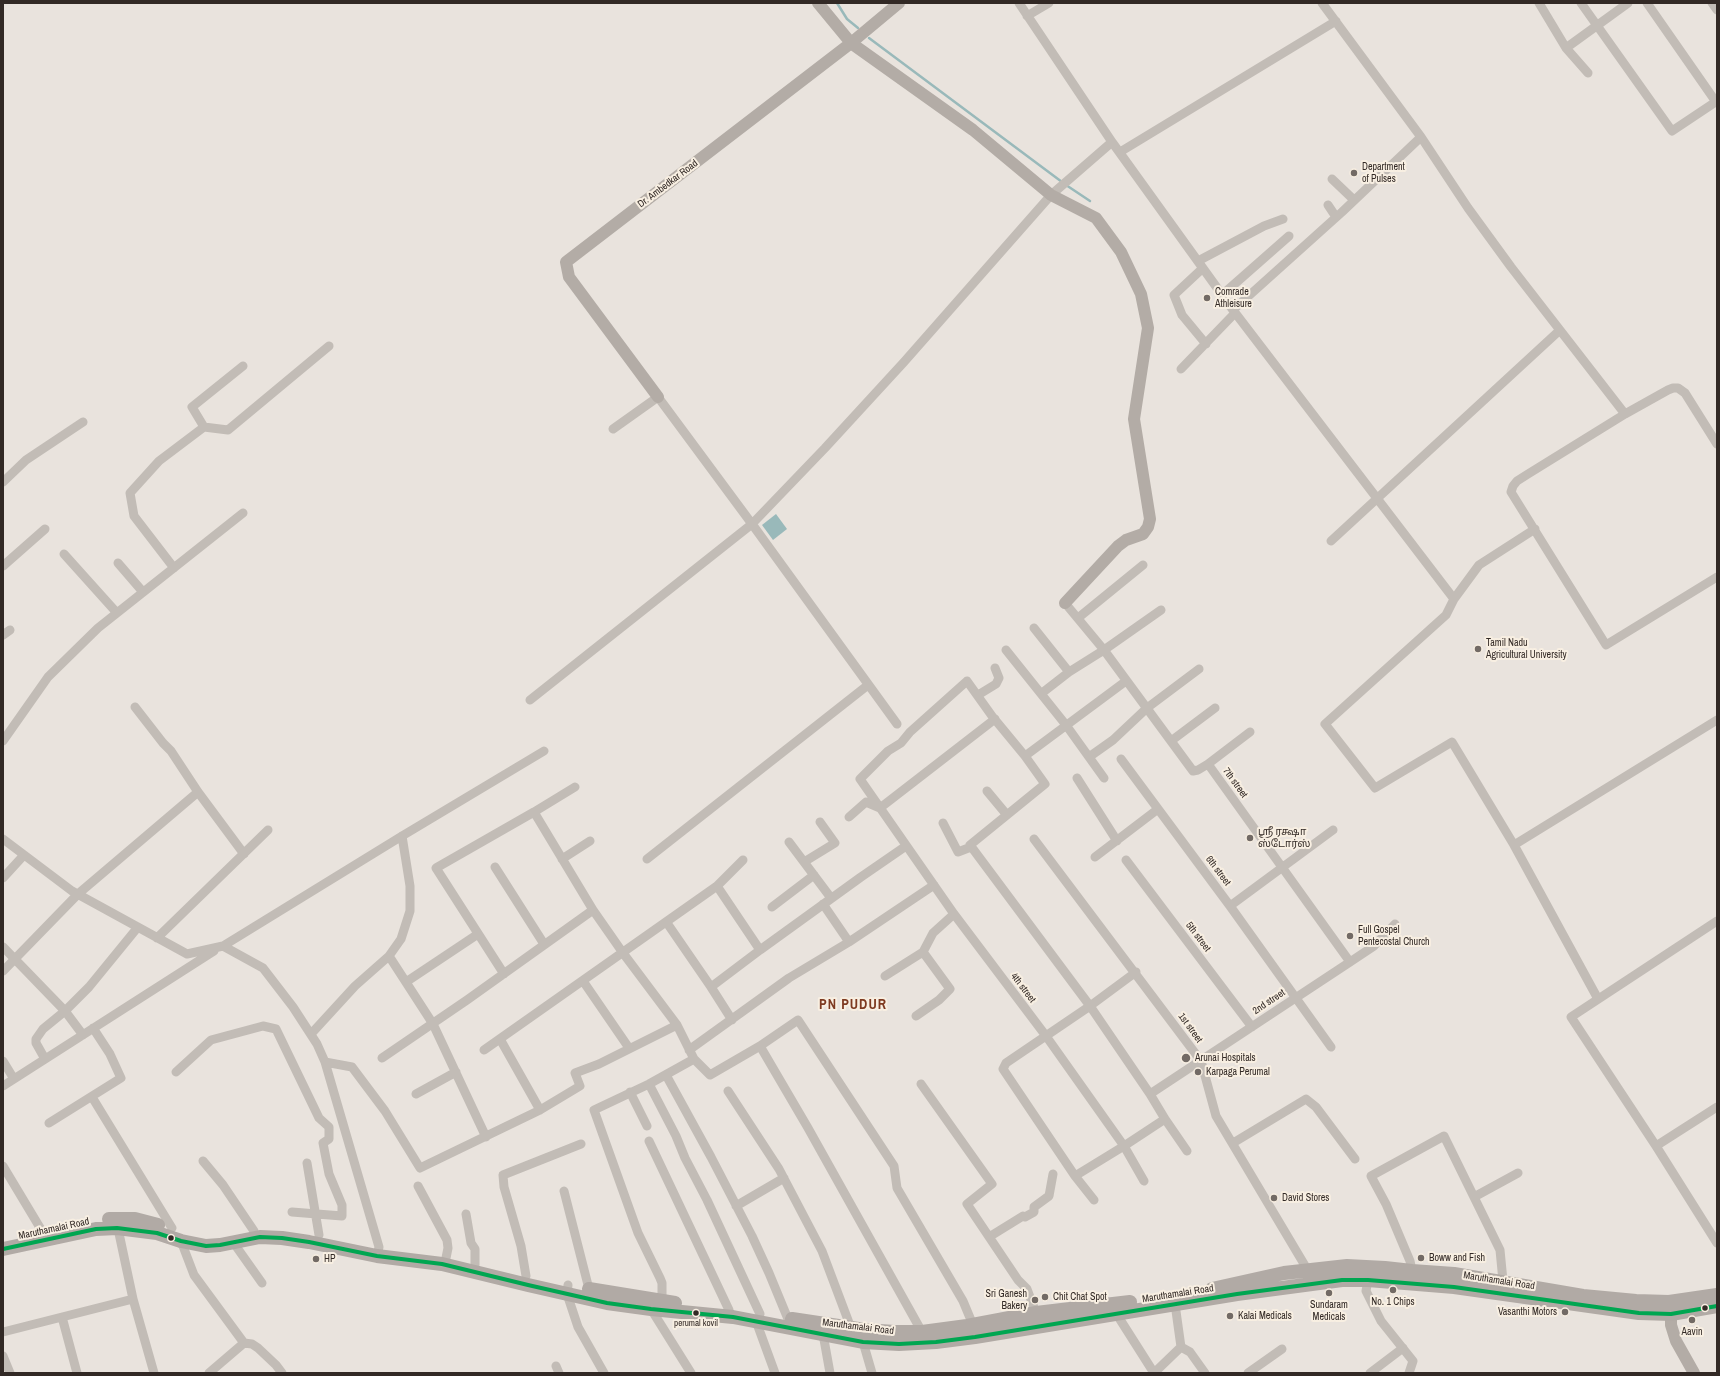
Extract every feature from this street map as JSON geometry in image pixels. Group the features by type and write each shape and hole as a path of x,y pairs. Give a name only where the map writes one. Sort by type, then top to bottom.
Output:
{"main road":[{"name":"Maruthamalai Road","path":"3,1249 135,1219 204,1237 275,1230 319,1235 378,1251 568,1289 589,1289 657,1305 733,1317 788,1318 860,1333 899,1344 936,1342 975,1337 1224,1287 1284,1273 1307,1269 1347,1266 1454,1274 1503,1281 1583,1296 1650,1302 1669,1302 1717,1295"},
{"name":"Maruthamalai Road","path":"3,1240 97,1220 118,1223 206,1246 260,1237 282,1238 378,1251 446,1258 526,1276 607,1303 729,1310 823,1334 922,1332 973,1325 1036,1313 1175,1304 1311,1283 1342,1280 1368,1280 1454,1287 1618,1311 1671,1314 1717,1306"}],"street":[{"path":"818,3 851,43 1056,191 1096,218 1121,252 1141,294 1148,328 1134,419 1150,520 1148,527 1143,534 1126,540 1118,546 1065,603"},
{"name":"Dr. Ambedkar Road","path":"658,397 569,277 566,262 851,43 899,3"},
{"path":"1019,3 1112,142 1200,265 1454,599"},
{"path":"1027,16 1049,3"},
{"path":"1322,3 1421,137 1468,208 1560,330 1626,414"},
{"path":"1539,3 1566,48 1588,73"},
{"path":"1581,3 1672,131 1717,101 1647,3"},
{"path":"1566,48 1628,3"},
{"path":"1712,3 1717,10"},
{"path":"1120,152 1336,21"},
{"path":"1181,369 1206,344 1234,311 1421,137"},
{"path":"530,700 752,524 825,448 904,362 1056,191 1112,142"},
{"path":"1332,179 1354,200"},
{"path":"1328,206 1336,217"},
{"path":"1206,344 1182,315 1174,295 1200,265 1264,226 1281,218 1283,219"},
{"path":"1222,295 1289,236"},
{"path":"1330,541 1560,330"},
{"path":"174,568 134,516 130,493 159,461 204,427 228,430 329,346"},
{"path":"204,427 192,407 243,366"},
{"path":"1717,444 1688,397 1678,388 1668,390 1517,481 1511,492 1606,645 1717,577"},
{"path":"613,429 658,397 897,724"},
{"path":"3,482 26,460 83,422"},
{"path":"3,741 48,678 98,628 243,513"},
{"path":"3,566 45,529"},
{"path":"1534,530 1479,565 1454,599 1446,615 1325,724 1375,788 1452,742 1514,845 1598,998"},
{"path":"64,554 117,613"},
{"path":"118,563 143,592"},
{"path":"1078,618 1143,565"},
{"name":"7th street","path":"1065,603 1104,650 1192,771 1195,772 1208,764 1350,962"},
{"path":"1042,693 1069,672 1104,650 1160,610"},
{"path":"1034,628 1069,672"},
{"path":"1006,650 1042,693 1104,778"},
{"path":"943,823 958,852 971,847 970,845 1045,784 978,695 996,684 998,678 995,668"},
{"path":"1089,757 1113,740 1147,708 1199,669"},
{"name":"4th street","path":"978,695 967,681 910,732 900,743 888,751 860,779 954,914 1046,1036 1124,1146 1144,1181"},
{"path":"1025,756 1126,681"},
{"path":"647,858 868,685"},
{"path":"135,707 171,751 198,792 244,854"},
{"path":"1171,741 1215,708"},
{"path":"850,817 866,802 880,808 995,719"},
{"path":"1514,845 1717,720"},
{"path":"1208,764 1250,732"},
{"path":"3,1086 222,946 544,751"},
{"name":"6th street","path":"1121,760 1230,906 1331,1047"},
{"path":"1077,778 1117,840"},
{"path":"504,974 436,868 575,787"},
{"path":"987,791 1007,815"},
{"path":"3,970 78,894 198,792"},
{"path":"1095,857 1158,809"},
{"path":"534,812 593,910 676,1024 694,1059 712,1079 798,1020 894,1166 897,1188 963,1301 973,1325"},
{"path":"804,862 835,842 820,822"},
{"path":"157,938 268,830"},
{"path":"1230,906 1333,830"},
{"path":"311,1034 355,986 389,956 401,940 410,911 410,886 402,836"},
{"path":"3,839 78,894 188,954 222,946 263,968 293,1007 311,1034 325,1062 378,1251"},
{"name":"1st street","path":"1034,839 1136,972 1201,1061 1216,1116 1307,1269 1311,1283"},
{"path":"562,859 590,841"},
{"path":"789,842 831,898"},
{"path":"711,987 831,898 906,846"},
{"path":"971,847 1090,1006 1187,1151"},
{"path":"3,878 24,855"},
{"path":"484,1050 667,923 717,886 743,860"},
{"name":"5th street","path":"1126,860 1252,1027"},
{"path":"495,867 544,944"},
{"path":"772,907 814,875"},
{"path":"689,1050 789,978 849,942 934,885"},
{"path":"717,886 760,950"},
{"path":"823,904 849,942"},
{"path":"382,1058 433,1024 593,910"},
{"path":"885,976 923,952 933,933 954,914"},
{"path":"1717,921 1571,1017 1656,1146 1717,1243"},
{"path":"667,923 732,1020"},
{"name":"2nd street","path":"1150,1094 1374,946 1395,924"},
{"path":"45,1059 36,1043 36,1039 43,1029 65,1011 89,987 138,927"},
{"path":"406,982 478,934"},
{"path":"3,948 65,1011 83,1035"},
{"path":"916,1016 939,1000 950,989 923,952"},
{"path":"389,956 433,1024 486,1137"},
{"path":"1094,1200 1075,1176 1003,1069 1006,1063 1090,1006 1136,972"},
{"path":"583,981 629,1048"},
{"path":"325,1062 352,1067 385,1111 420,1168 540,1110 580,1086 575,1073 599,1064 676,1024"},
{"path":"176,1072 211,1040 263,1026 276,1029 319,1118 329,1127 329,1139 323,1143 329,1174 342,1205 342,1216 292,1212"},
{"path":"49,1124 121,1078 110,1054 93,1028"},
{"path":"500,1039 540,1110"},
{"path":"760,1046 808,1128 922,1332"},
{"path":"691,1373 657,1305 660,1278 638,1233 594,1110 649,1084 694,1059"},
{"path":"3,1061 14,1079"},
{"path":"416,1094 456,1072"},
{"path":"666,1075 712,1157 770,1273 788,1318"},
{"path":"649,1084 707,1200 758,1318 775,1373"},
{"path":"921,1084 992,1184 967,1204 1018,1280 1027,1289 1036,1313"},
{"path":"728,1091 784,1178 822,1251 860,1333 872,1373"},
{"path":"630,1092 647,1126"},
{"path":"92,1097 172,1228"},
{"path":"1233,1143 1306,1099 1316,1107 1355,1159"},
{"path":"1656,1146 1717,1107"},
{"path":"1075,1176 1165,1119"},
{"path":"1412,1272 1410,1260 1386,1204 1371,1176 1444,1136 1500,1250 1503,1281"},
{"path":"649,1141 729,1310"},
{"path":"526,1276 521,1246 504,1187 503,1175 581,1144"},
{"path":"203,1161 223,1185 254,1231"},
{"path":"307,1163 319,1235"},
{"path":"3,1166 42,1231"},
{"path":"1474,1196 1518,1173"},
{"path":"989,1237 997,1234 1023,1216 1025,1217 1034,1212 1034,1207 1049,1196 1053,1174"},
{"path":"736,1206 784,1178"},
{"path":"418,1186 447,1240 448,1248 446,1258"},
{"path":"564,1191 589,1289"},
{"path":"466,1214 471,1243 475,1249 475,1265"},
{"path":"118,1223 134,1300 154,1373"},
{"path":"181,1240 194,1275 244,1343 252,1344 258,1348 276,1365 282,1373"},
{"path":"233,1242 262,1283"},
{"path":"1368,1280 1366,1291 1381,1321 1413,1361 1409,1373"},
{"path":"568,1289 578,1327 604,1373"},
{"path":"3,1332 134,1300"},
{"path":"1175,1304 1181,1347"},
{"path":"1114,1309 1154,1373 1181,1347"},
{"path":"1671,1314 1671,1326 1676,1342 1694,1373"},
{"path":"62,1317 77,1373"},
{"path":"823,1334 830,1373"},
{"path":"209,1373 244,1343"},
{"path":"1181,1347 1190,1352 1205,1373"},
{"path":"1370,1373 1403,1348"},
{"path":"1248,1373 1282,1349"},
{"path":"3,1356 10,1373"}],"water":[{"path":"776,514 787,529 773,540 762,525"}],"waterway":[{"path":"837,3 847,19 858,28"},
{"path":"869,38 1062,182"},
{"path":"1066,185 1090,201"}],"transit line":[{"path":"3,1249 96,1229 117,1228 157,1233 181,1241 206,1246 220,1245 260,1237 282,1238 377,1256 442,1264 607,1303 733,1317 863,1342 899,1344 936,1342 975,1337 1237,1294 1342,1280 1368,1280 1454,1287 1639,1313 1671,1314 1717,1306"}],"place":[{"name":"Department of Pulses","path":"1354,173"},
{"name":"Comrade Athleisure","path":"1207,298"},
{"name":"Tamil Nadu Agricultural University","path":"1478,649"},
{"name":"ஶ்ரீ ரக்ஷா ஸ்டோர்ஸ்","path":"1250,838"},
{"name":"Full Gospel Pentecostal Church","path":"1350,936"},
{"name":"Arunai Hospitals","path":"1186,1058"},
{"name":"Karpaga Perumal","path":"1198,1072"},
{"name":"David Stores","path":"1274,1198"},
{"name":"Boww and Fish","path":"1421,1258"},
{"name":"HP","path":"316,1259"},
{"name":"No. 1 Chips","path":"1393,1290"},
{"name":"Sundaram Medicals","path":"1329,1293"},
{"name":"Chit Chat Spot","path":"1045,1297"},
{"name":"Sri Ganesh Bakery","path":"1035,1300"},
{"name":"Vasanthi Motors","path":"1565,1312"},
{"name":"perumal kovil","path":"696,1313"},
{"name":"Kalai Medicals","path":"1230,1316"},
{"name":"Aavin","path":"1692,1320"}],"district":[{"name":"PN PUDUR","path":"853,1005"}]}
